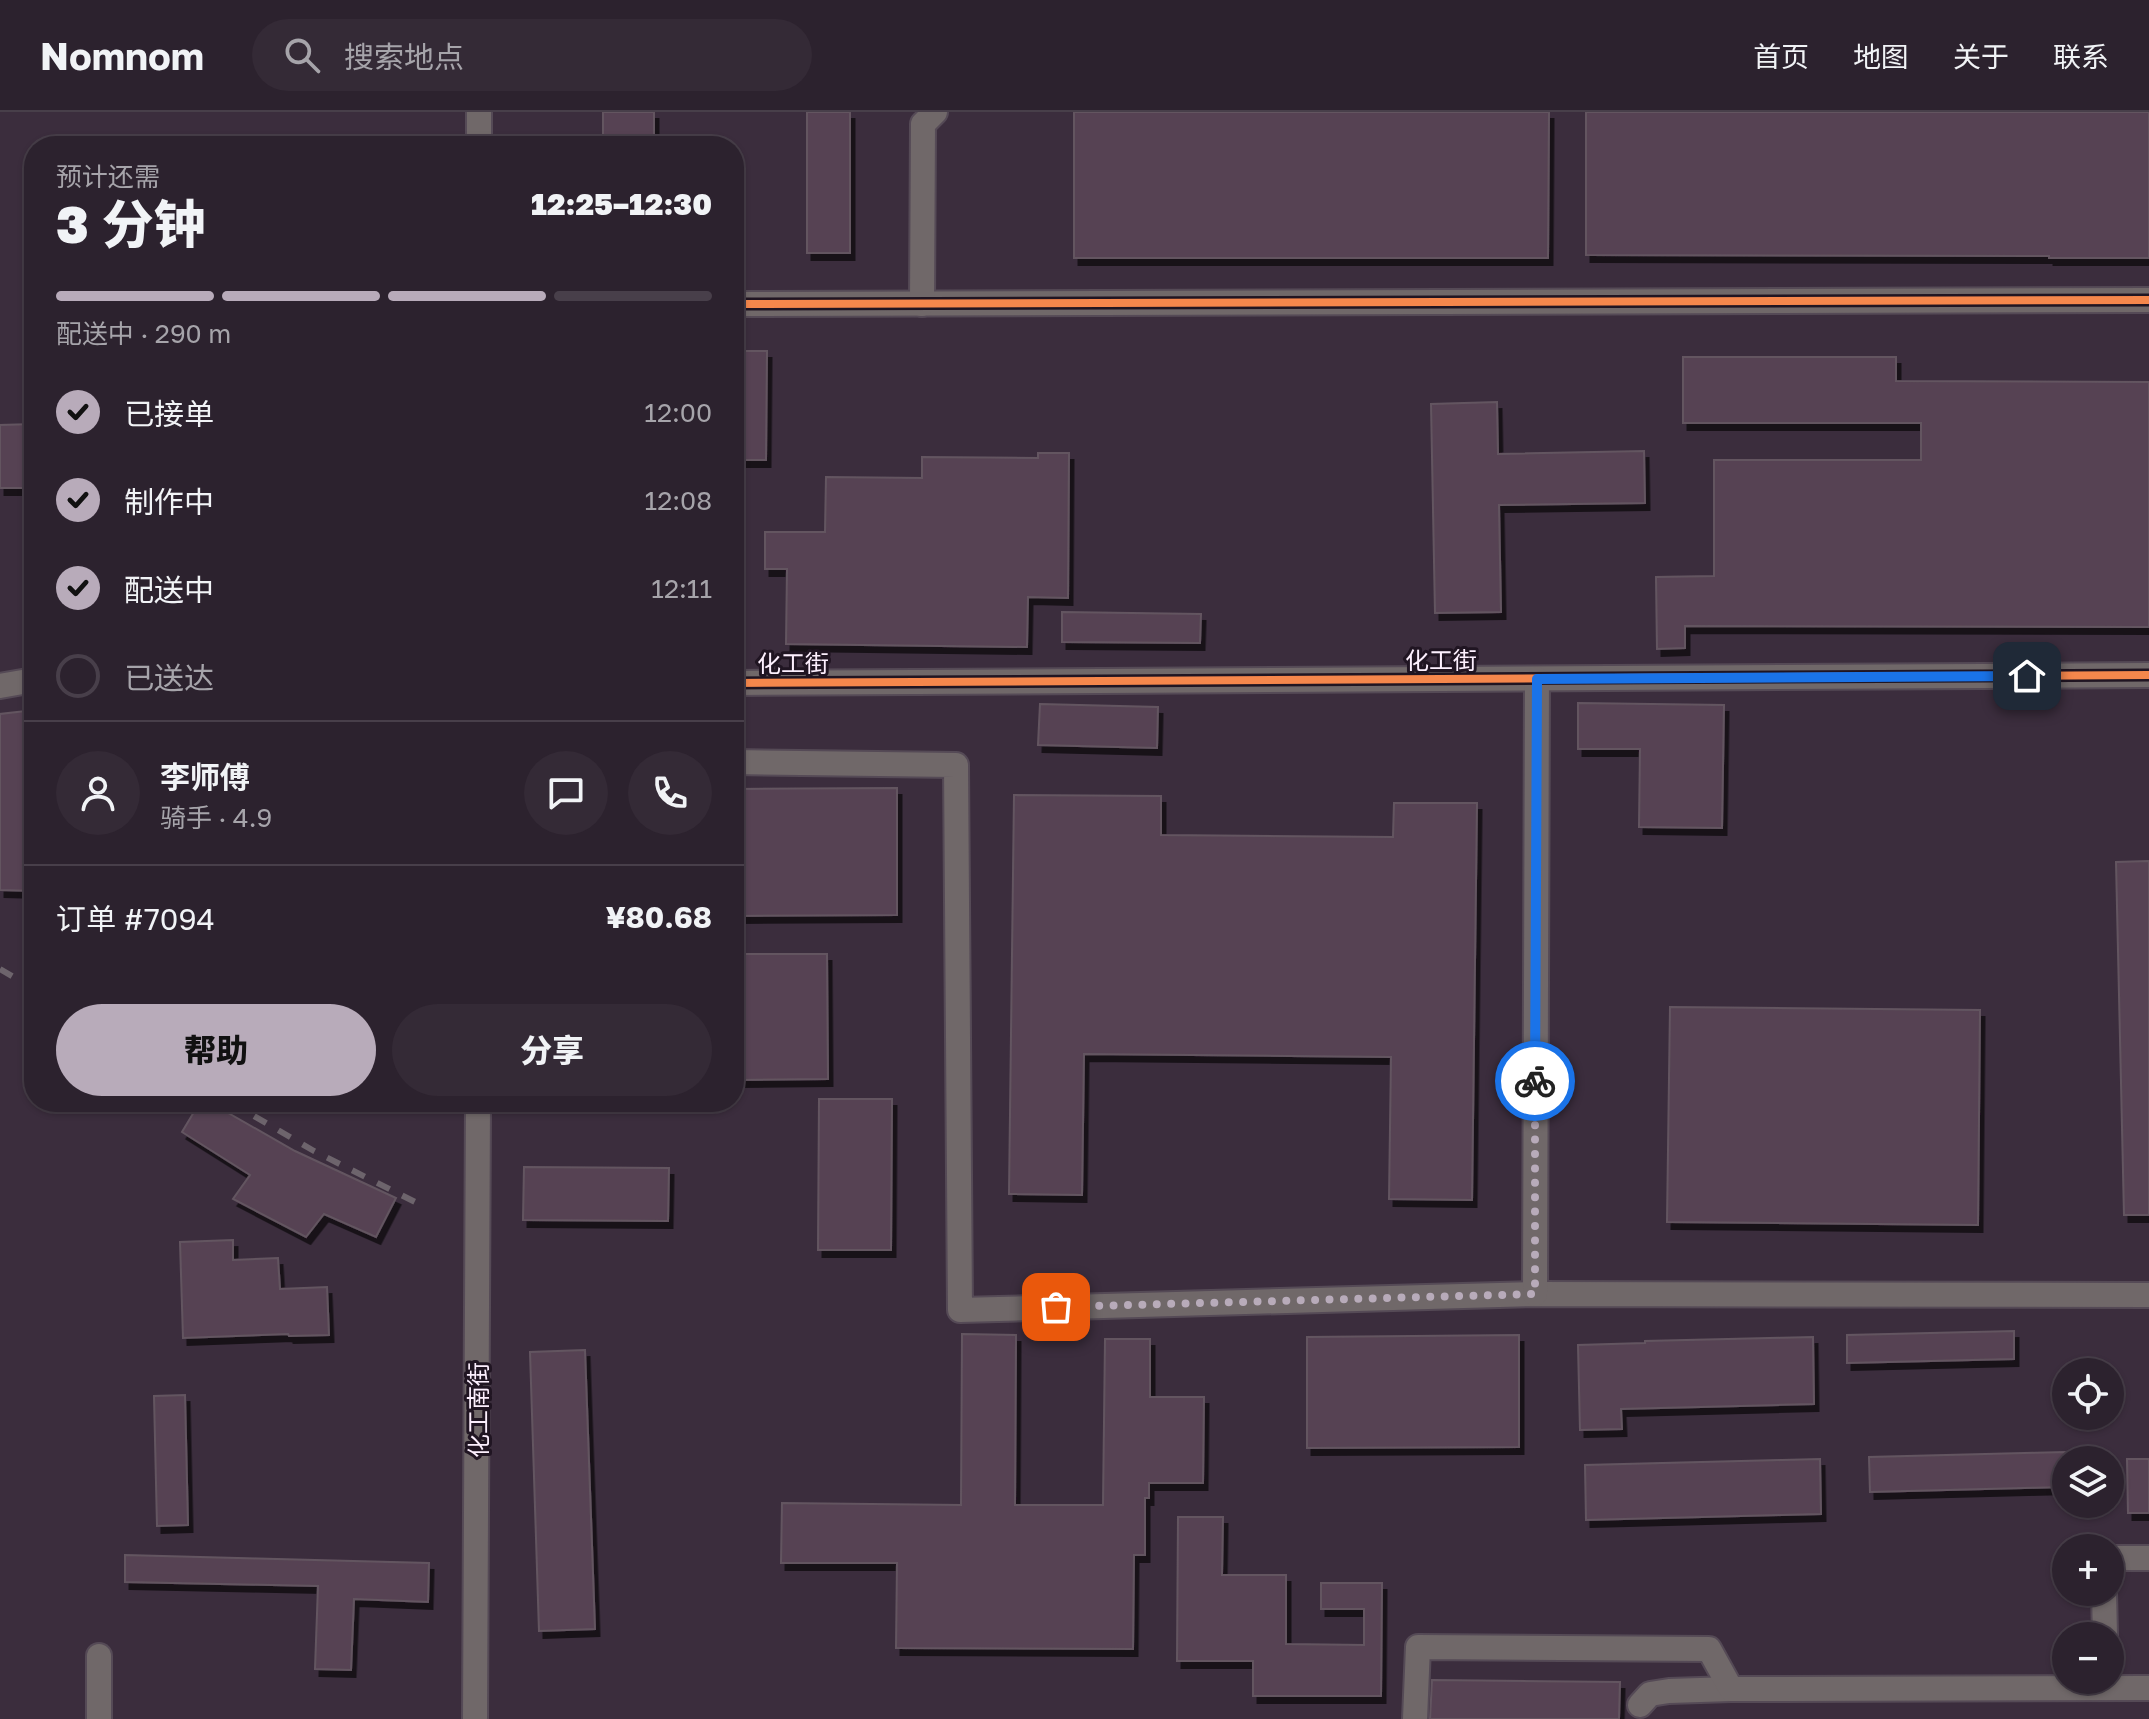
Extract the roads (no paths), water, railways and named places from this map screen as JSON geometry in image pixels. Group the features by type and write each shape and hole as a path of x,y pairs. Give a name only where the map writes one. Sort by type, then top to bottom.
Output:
{"street":[{"path":"479,112 479,136"},
{"path":"922,304 923,124 935,112"},
{"path":"744,304 2149,300"},
{"name":"化工街","path":"744,683 2149,675"},
{"path":"1535,1294 1537,679"},
{"path":"0,686 24,682"},
{"path":"744,762 956,765 960,1310 1535,1294 2149,1295"},
{"name":"化工南街","path":"475,1719 478,1112"},
{"path":"2124,1558 2149,1558"},
{"path":"1415,1719 1418,1647 1709,1649 1731,1689"},
{"path":"99,1656 99,1719"},
{"path":"1640,1705 1650,1694 1669,1691 2052,1685"},
{"path":"2124,1686 2149,1688"}],"railway":[{"path":"0,969 24,983"},
{"path":"247,1112 314,1151 421,1205"}]}
